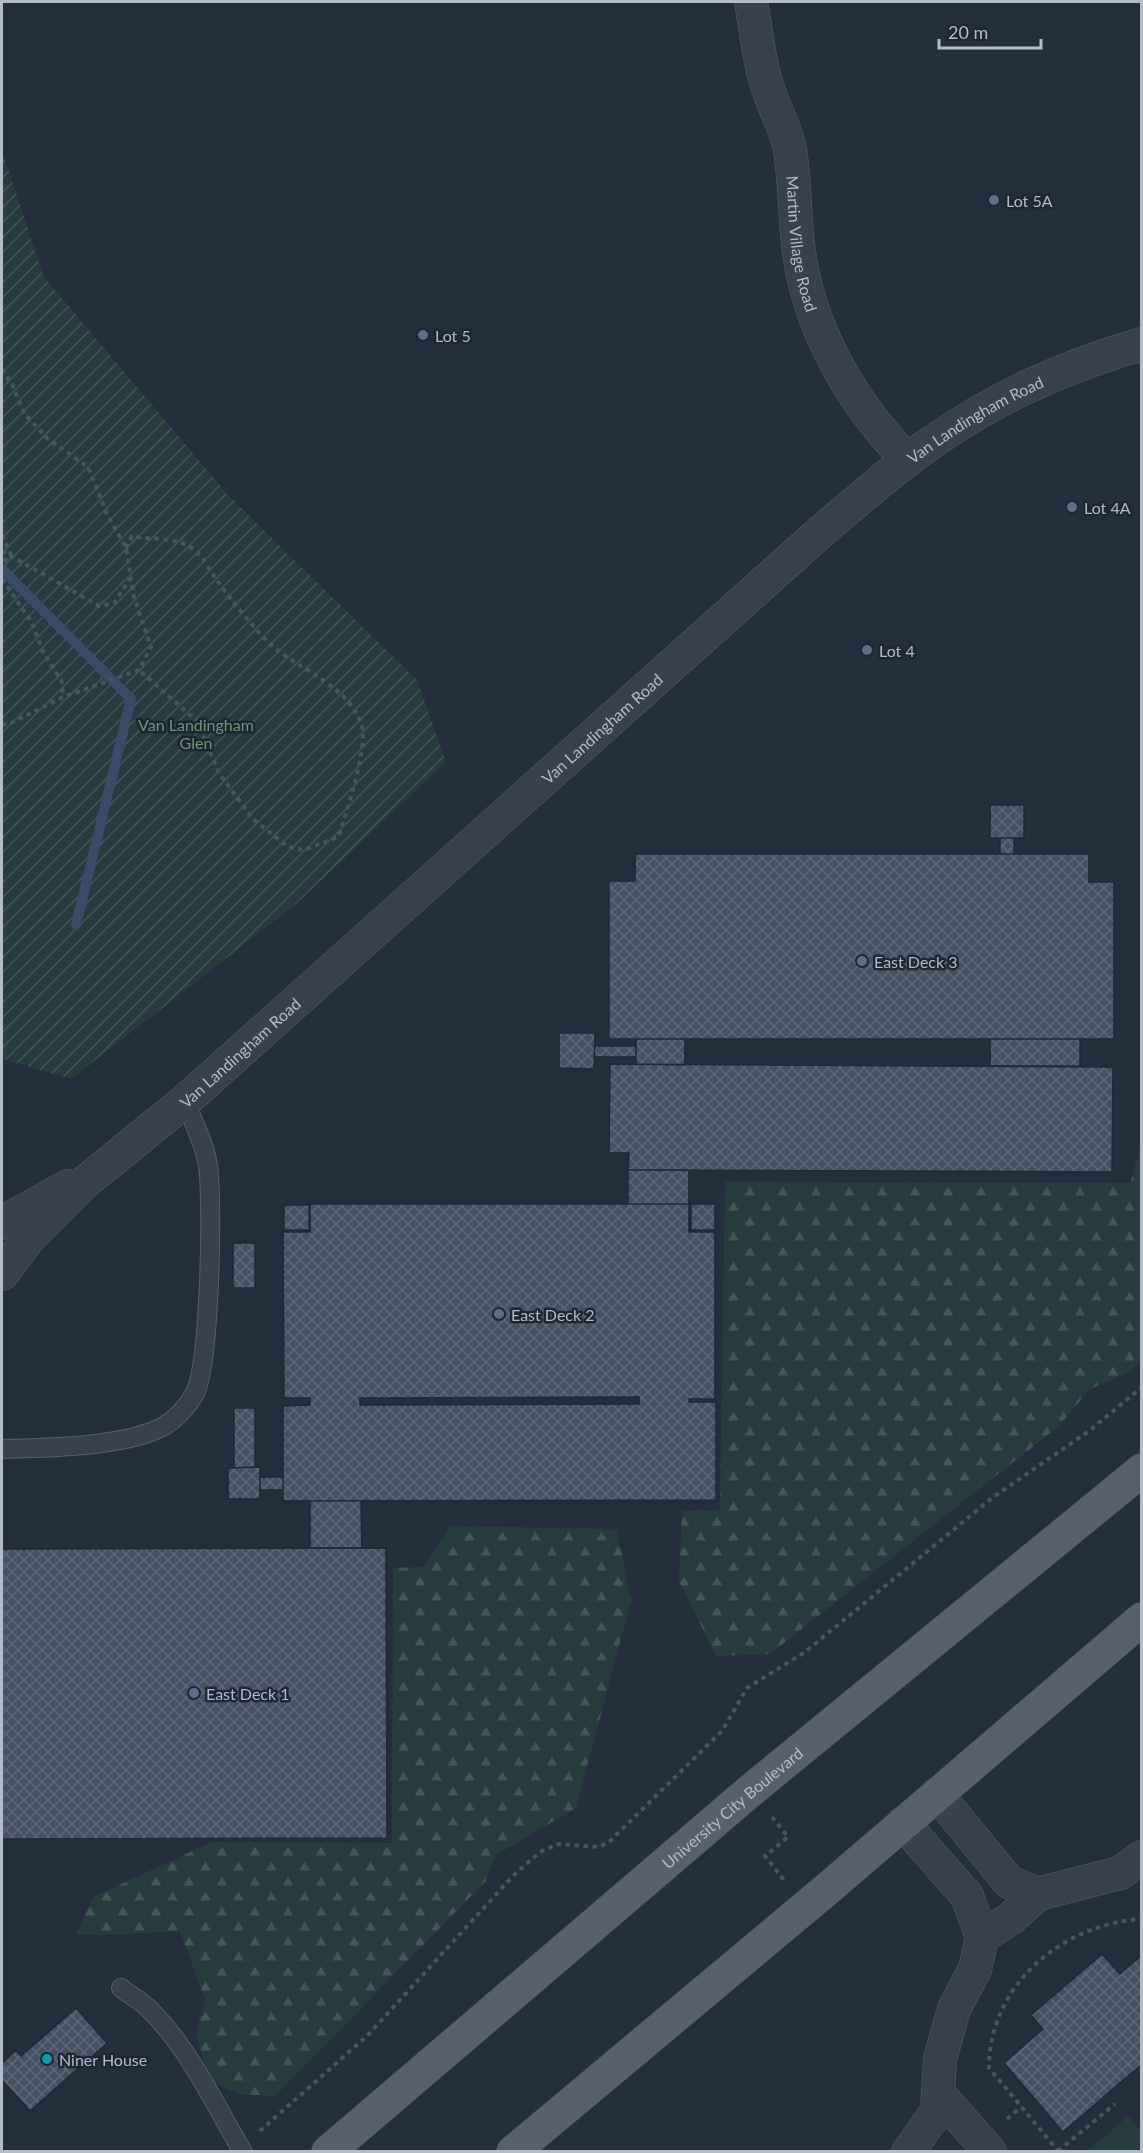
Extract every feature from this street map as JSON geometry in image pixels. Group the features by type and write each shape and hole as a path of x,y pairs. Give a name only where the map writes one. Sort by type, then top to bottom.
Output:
{"main road":[{"name":"University City Boulevard","path":"328,2151 741,1799 1142,1470"},
{"path":"513,2151 826,1890 1142,1619"}],"street":[{"name":"Martin Village Road","path":"751,2 765,82 784,125 790,151 800,260 817,323 829,352 854,391 886,437 908,460"},
{"name":"Van Landingham Road","path":"2,1274 28,1239 99,1170 185,1101 816,536 908,460 969,418 1024,389 1068,369 1142,344"},
{"name":"Van Landingham Road","path":"2,1223 99,1170"},
{"path":"937,1794 1008,1882 1038,1894"},
{"path":"903,1823 967,1896 982,1937 975,1969 954,2009 942,2053 937,2112 908,2151"},
{"path":"982,1937 1010,1919 1038,1894 1120,1873 1142,1857"},
{"path":"940,2095 990,2151"}],"lane":[{"path":"2,1449 67,1445 143,1435 165,1425 178,1415 195,1393 204,1359 209,1183 205,1152 185,1101"},
{"path":"121,1988 162,2022 193,2067 241,2148"}],"path":[{"path":"2,369 12,384 24,413 48,440 88,467 107,514 126,548 134,597 151,647 139,670 63,698 7,725 2,724"},
{"path":"2,534 11,555"},
{"path":"126,548 132,536 172,541 190,547 203,559 229,596 275,648 307,669 352,706 363,730 363,747 338,837 304,850 288,847 253,819 219,773 198,721 139,670"},
{"path":"2,551 99,606 114,603 132,576"},
{"path":"2,564 11,555"},
{"path":"2,579 32,623 43,651 62,682 63,698"},
{"path":"241,2148 367,2036 512,1877 540,1852 559,1844 599,1847 609,1842 722,1731 747,1688 805,1652 992,1498 1089,1431 1142,1387"},
{"path":"765,1810 788,1837 765,1856 784,1880"},
{"path":"1115,2104 1058,2151 989,2068 989,2054 996,2026 1020,1981 1058,1945 1097,1926 1142,1919"}],"green space":[{"name":"Van Landingham Glen","path":"2,151 44,277 229,496 417,680 446,762 296,904 71,1079 2,1059"},
{"path":"1141,1145 1141,1360 1130,1372 1090,1389 1059,1426 770,1654 716,1656 679,1581 682,1511 720,1510 725,1182 1130,1183"},
{"path":"450,1526 617,1529 631,1601 576,1808 496,1855 485,1882 275,2096 238,2094 208,2079 196,2033 205,1999 180,1931 113,1935 76,1934 93,1897 212,1842 392,1843 393,1568 423,1567"},
{"path":"1128,2116 1141,2131 1141,2151 1087,2151"}],"building":[{"path":"990,805 1024,805 1024,838 990,838"},
{"path":"1000,838 1014,838 1014,854 1000,854"},
{"name":"East Deck 3","path":"635,854 1089,854 1089,882 1114,882 1114,1039 609,1039 609,881 635,881"},
{"path":"559,1033 595,1033 594,1069 559,1068"},
{"path":"636,1039 685,1039 685,1065 636,1064"},
{"path":"990,1039 1080,1039 1080,1066 990,1066"},
{"path":"595,1046 636,1046 636,1057 594,1057"},
{"path":"610,1064 1113,1067 1112,1172 628,1170 629,1153 609,1153"},
{"path":"628,1170 689,1170 689,1204 628,1204"},
{"name":"East Deck 2","path":"310,1204 689,1204 689,1232 715,1232 715,1399 689,1399 689,1402 716,1402 716,1500 283,1501 283,1406 310,1405 310,1398 284,1398 283,1232 310,1232","holes":["639,1397 639,1404 360,1405 360,1398"]},
{"path":"691,1204 715,1204 715,1230 691,1230"},
{"path":"284,1205 309,1205 309,1230 284,1230"},
{"path":"233,1243 255,1243 255,1288 233,1288"},
{"path":"234,1408 255,1408 255,1467 234,1468"},
{"path":"260,1467 260,1499 228,1499 228,1468"},
{"path":"260,1477 283,1477 283,1490 260,1490"},
{"path":"310,1501 361,1501 362,1548 310,1548"},
{"name":"East Deck 1","path":"386,1548 387,1838 2,1839 2,1549"},
{"path":"1102,1954 1120,1974 1142,1955 1142,2064 1063,2132 1004,2063 1043,2029 1031,2015"},
{"name":"Niner House","path":"76,2008 107,2043 30,2111 2,2080 2,2063 16,2050 21,2056"}],"waterway":[{"path":"2,569 131,699 76,925"}],"place":[{"name":"Lot 5A","path":"994,200"},
{"name":"Lot 5","path":"423,335"},
{"name":"Lot 4A","path":"1072,507"},
{"name":"Lot 4","path":"867,650"},
{"name":"East Deck 3","path":"862,961"},
{"name":"East Deck 2","path":"499,1314"},
{"name":"East Deck 1","path":"194,1693"},
{"name":"Niner House","path":"47,2059"}]}
